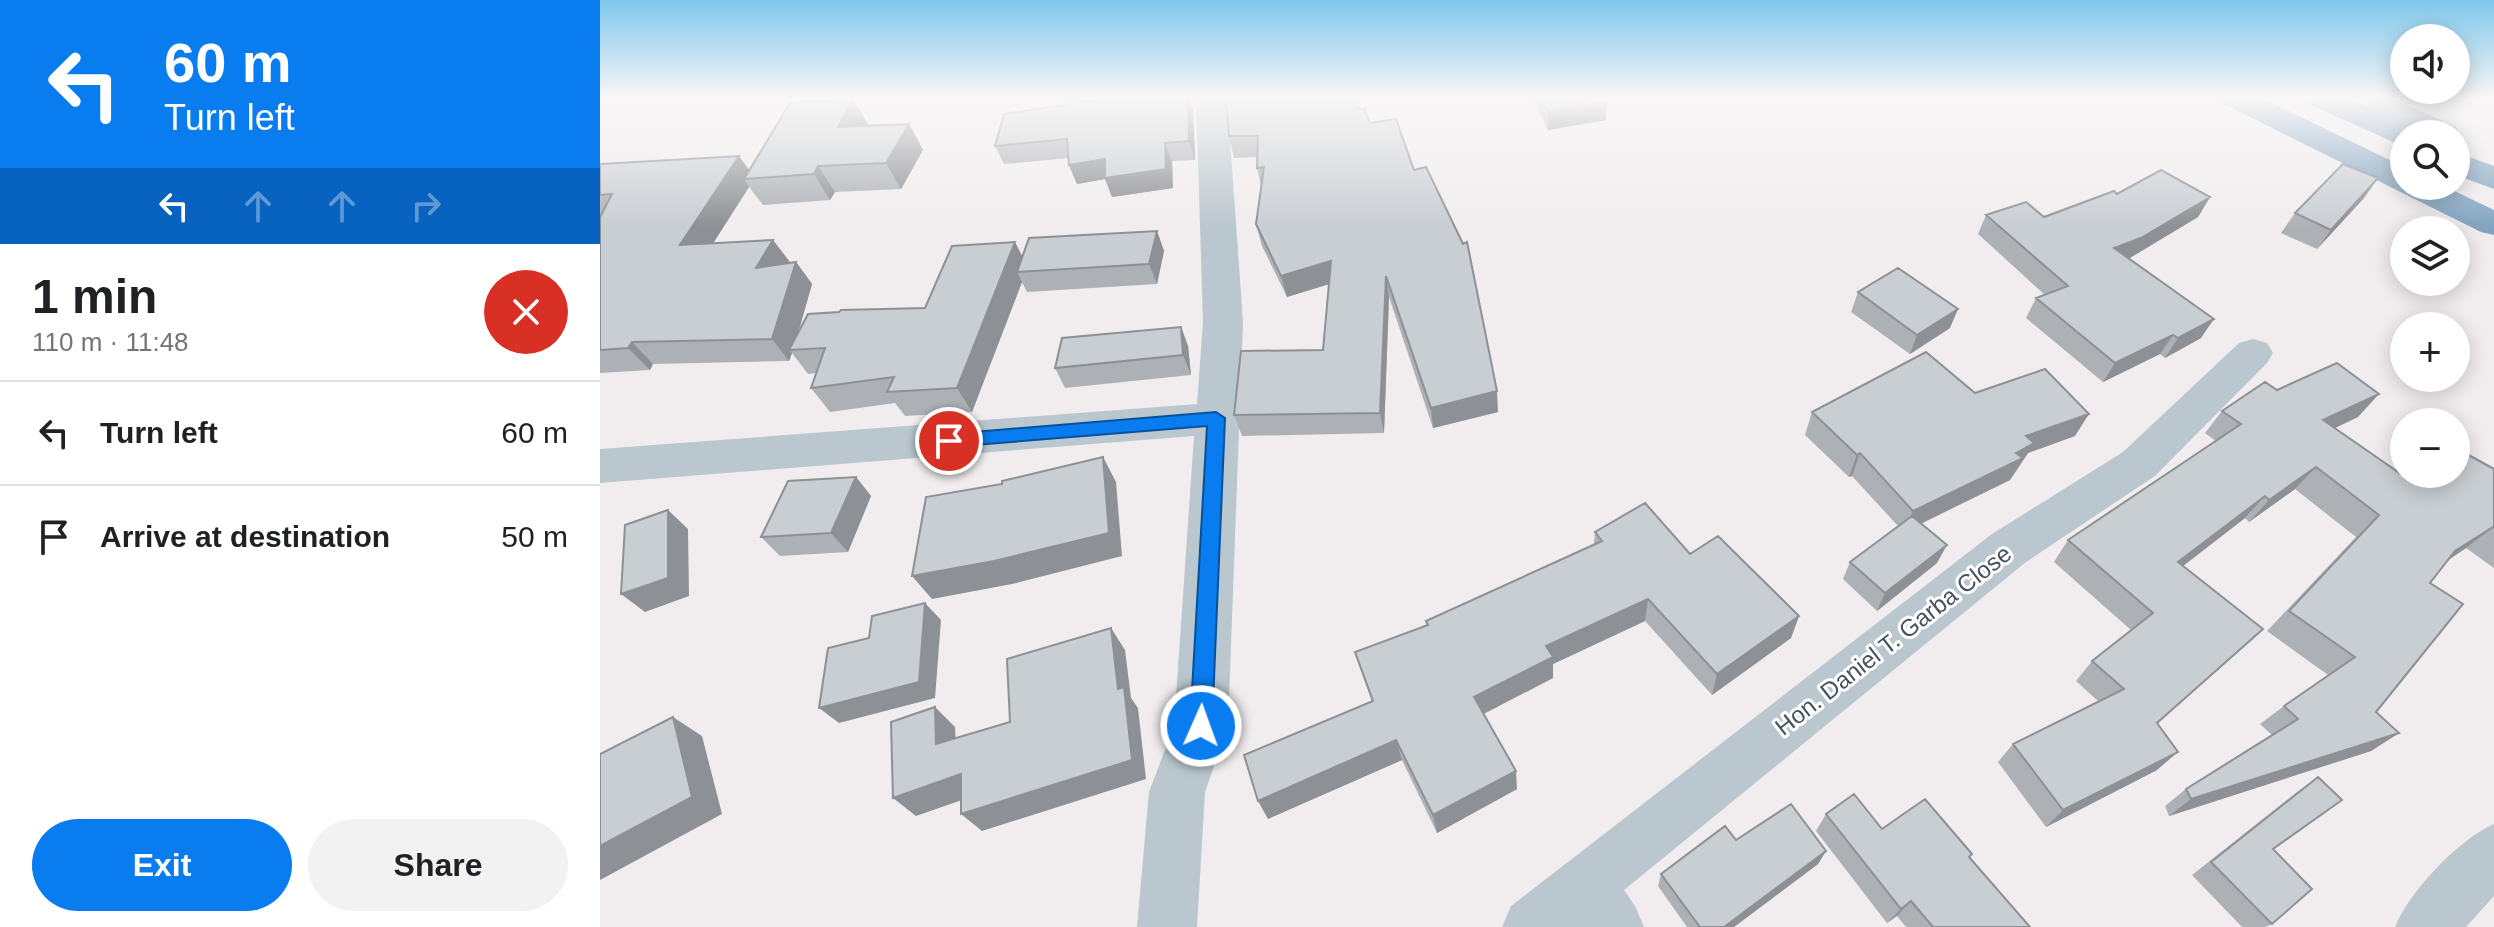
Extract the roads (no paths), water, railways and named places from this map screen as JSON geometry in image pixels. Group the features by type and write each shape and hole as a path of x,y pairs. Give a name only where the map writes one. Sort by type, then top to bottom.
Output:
{"highway":[{"path":"2323,140 2390,173"},
{"path":"2367,140 2390,151"},
{"path":"2470,146 2494,157"},
{"path":"2470,168 2494,179"},
{"path":"2470,190 2494,201"},
{"path":"2445,200 2494,224"}],"street":[{"path":"1167,927 1177,792 1201,726 1223,322 1213,140"},
{"name":"Hon. Daniel T. Garba Close","path":"1532,927 1600,907 1704,788 2009,548 2139,464 2253,353"},
{"path":"600,466 800,453 1216,418"},
{"path":"2425,927 2494,853"}]}
